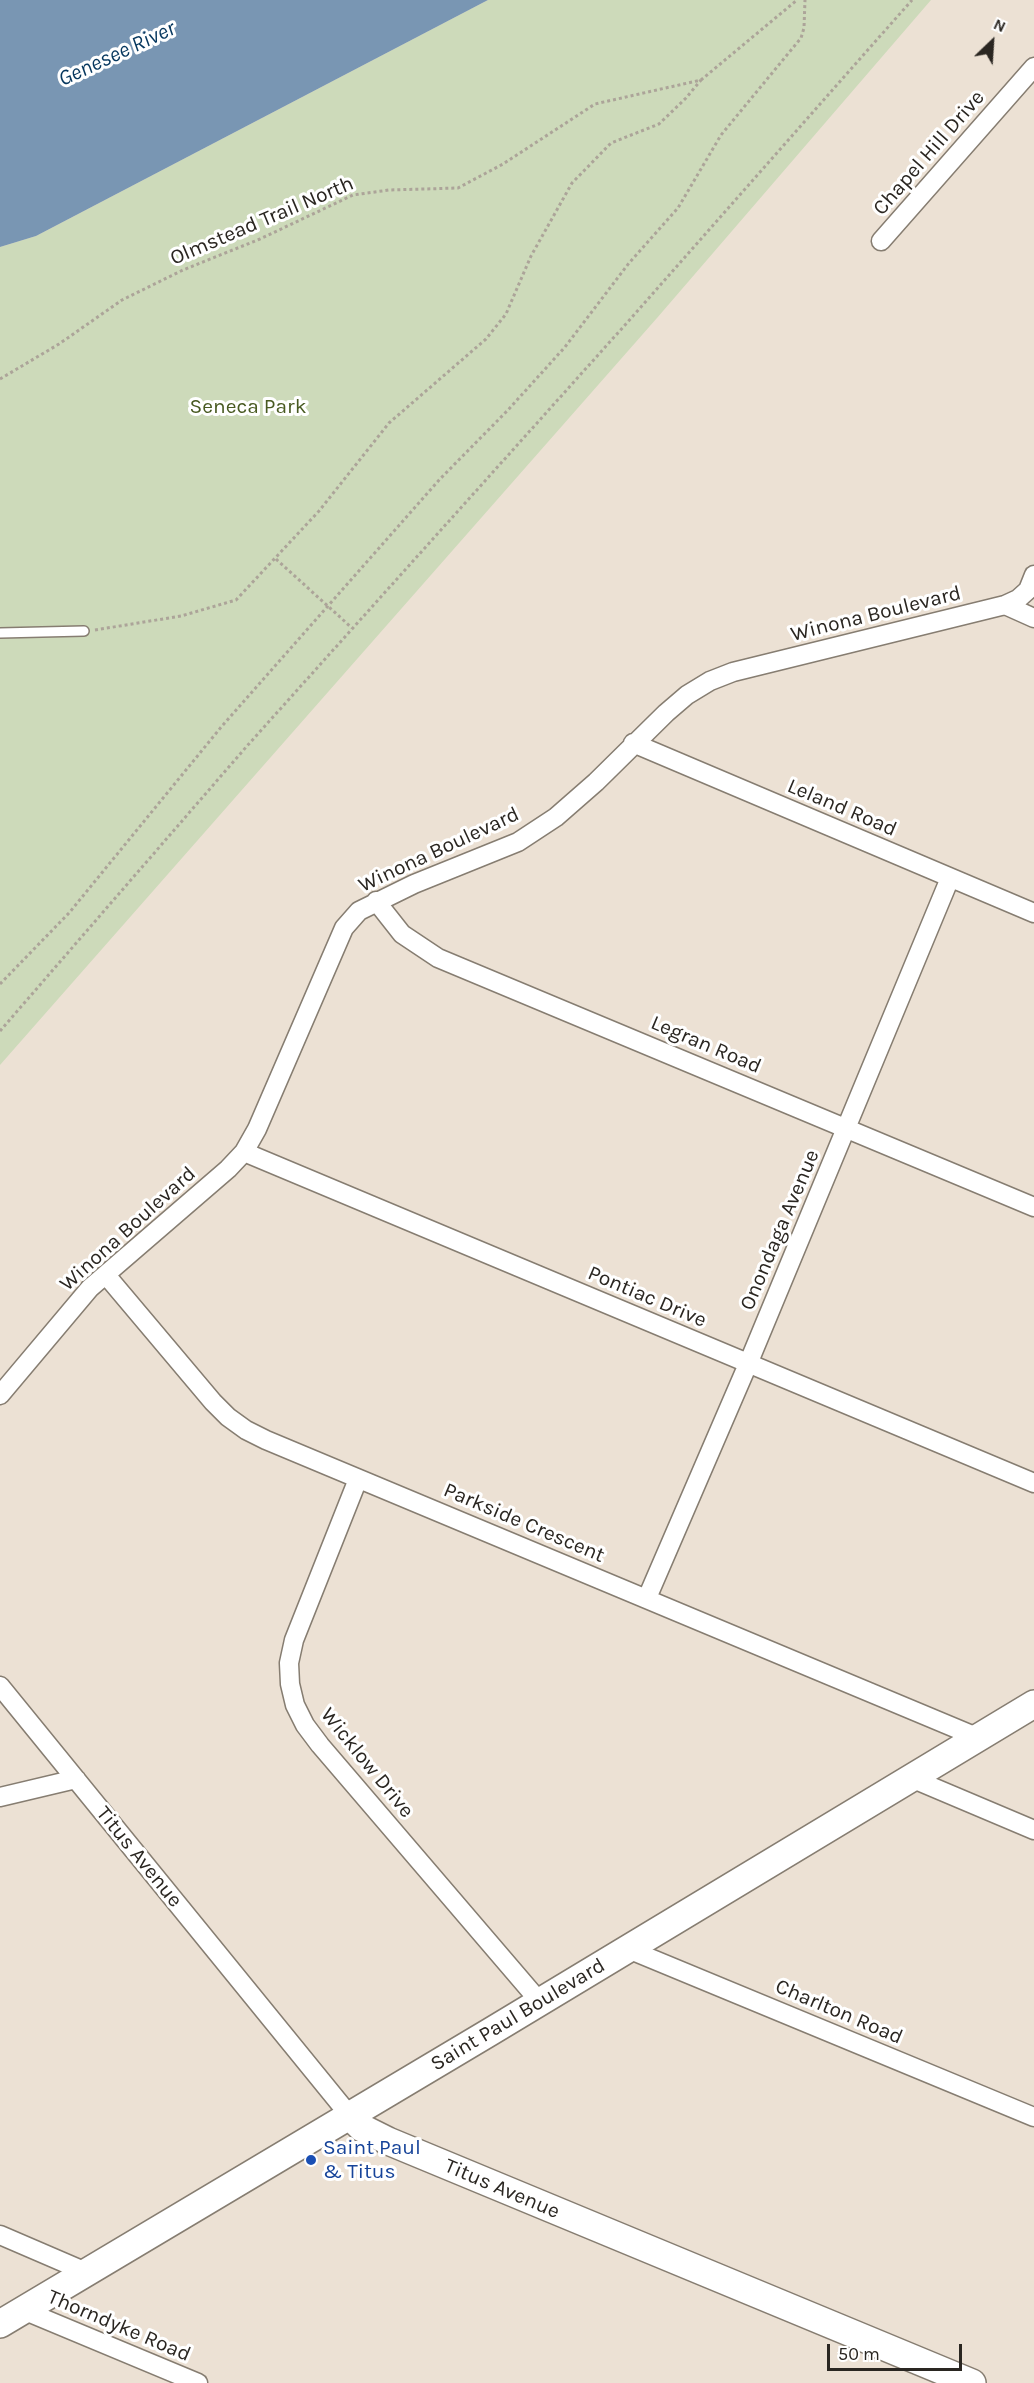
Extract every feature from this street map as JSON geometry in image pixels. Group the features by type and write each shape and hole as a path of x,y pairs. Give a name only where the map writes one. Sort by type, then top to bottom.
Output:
{"main road":[{"name":"Saint Paul Boulevard","path":"11,2317 350,2116 1034,1704"},
{"name":"Titus Avenue","path":"350,2116 362,2128 388,2141 972,2383"}],"street":[{"name":"Chapel Hill Drive","path":"882,241 1034,68"},
{"name":"Winona Boulevard","path":"0,1395 90,1288 228,1169 244,1152 257,1129 344,928 359,911 376,901 518,842 556,817 687,695 710,681 734,672 1005,605 1018,599 1028,590 1034,575"},
{"path":"1005,605 1034,618"},
{"name":"Leland Road","path":"633,743 1034,913"},
{"name":"Onondaga Avenue","path":"647,1598 748,1364 950,878"},
{"name":"Legran Road","path":"376,901 402,934 438,958 1034,1207"},
{"name":"Pontiac Drive","path":"244,1152 1034,1483"},
{"name":"Parkside Crescent","path":"106,1275 213,1402 228,1417 266,1440 979,1738"},
{"name":"Wicklow Drive","path":"358,1479 294,1640 289,1663 290,1684 295,1705 305,1725 320,1745 540,2002"},
{"name":"Titus Avenue","path":"0,1686 350,2116"},
{"path":"911,1778 1034,1830"},
{"path":"0,1797 76,1779"},
{"name":"Charlton Road","path":"628,1949 1034,2117"},
{"path":"0,2235 86,2272"},
{"name":"Thorndyke Road","path":"11,2317 198,2383"}],"lane":[{"path":"0,633 84,632"}],"path":[{"name":"Olmstead Trail North","path":"0,380 59,344 122,300 183,270 260,239 353,195 389,190 458,188 503,164 595,104 701,80 797,0"},
{"path":"0,984 69,913 222,726 440,479 508,410 565,347 629,263 678,208 721,135 801,38 804,28 805,0"},
{"path":"0,1031 247,746 633,316 912,0"},
{"path":"84,632 181,616 236,600 319,511 388,423 486,339 506,314 531,256 572,183 611,143 659,124 701,80"},
{"path":"276,559 352,629"}],"green space":[{"name":"Seneca Park","path":"488,0 931,0 657,318 0,1065 0,247 36,236"}],"water":[{"name":"Genesee River","path":"0,0 488,0 36,236 0,247"}],"place":[{"name":"Saint Paul & Titus","path":"311,2160"}]}
